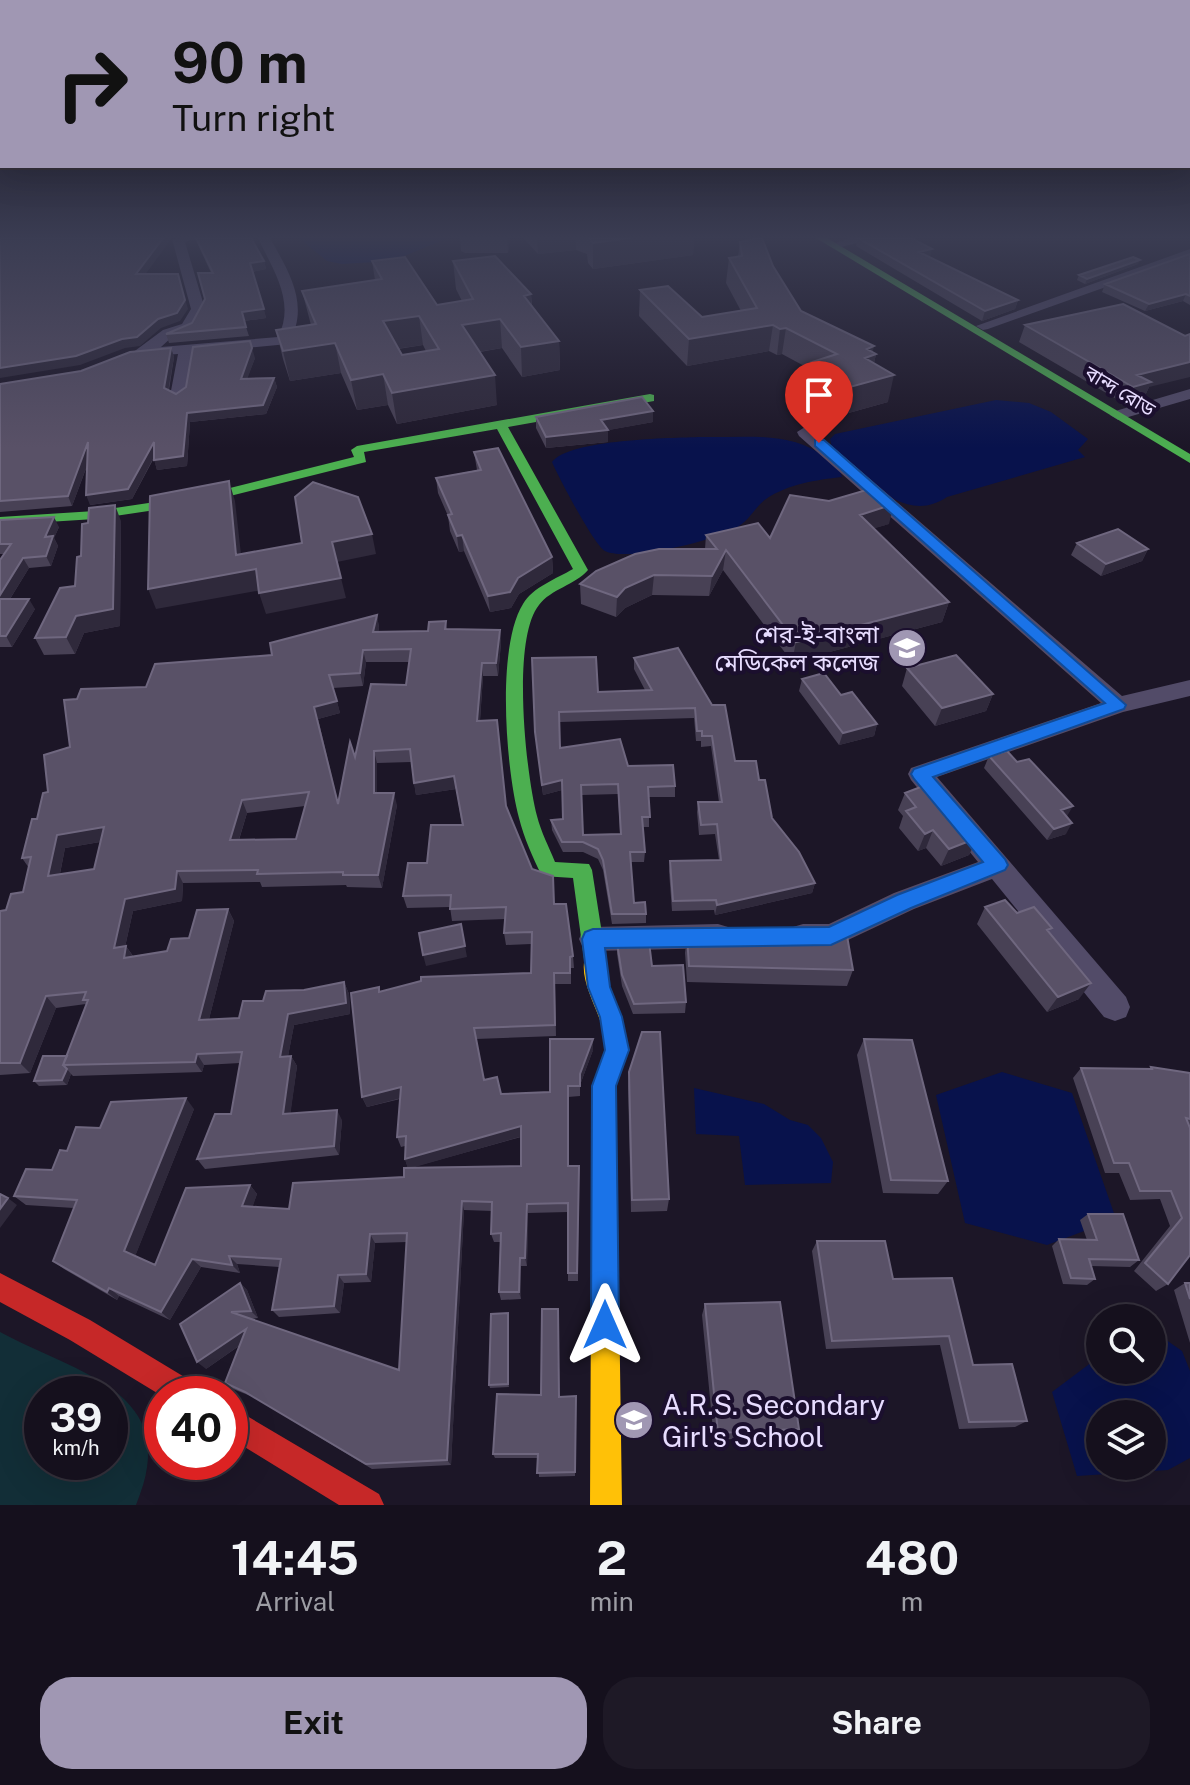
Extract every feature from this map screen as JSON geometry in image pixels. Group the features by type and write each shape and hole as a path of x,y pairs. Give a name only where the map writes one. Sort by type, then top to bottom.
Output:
{"main road":[{"name":"বান্দ রোড","path":"942,308 1190,449"},
{"name":"বান্দ রোড","path":"953,308 1123,413 1190,459"},
{"path":"0,521 95,515 202,499 361,459 357,450 650,398"},
{"path":"500,423 581,570 531,603 518,638 514,689 527,817 549,870 582,870 599,987 611,1017 617,1050 604,1086 606,1505"},
{"path":"0,1287 156,1376"},
{"path":"248,1432 368,1505"}],"street":[{"path":"146,352 168,333 187,327 198,308"},
{"path":"120,360 146,352 283,341 292,329 291,308"},
{"path":"983,326 1033,308"},
{"path":"178,396 186,349"},
{"path":"1123,413 1190,394"},
{"path":"805,432 1118,705"},
{"path":"1115,1007 920,774 1118,705 1190,688"},
{"path":"771,936 831,936 904,901 998,865"},
{"path":"593,939 741,936"}],"shaded area":[{"path":"996,400 1029,403 1051,412 1088,439 1078,450 1085,457 947,497 931,505 915,506 885,494 832,448 830,439 835,434"},
{"path":"701,437 766,437 798,443 826,458 838,468 842,477 812,481 784,490 766,499 741,525 709,539 650,552 616,554 605,551 593,537 552,462 562,454 599,444"},
{"path":"1002,1072 1072,1093 1116,1219 1047,1245 965,1223 936,1095"},
{"path":"694,1088 764,1104 790,1120 808,1125 821,1138 833,1162 831,1183 745,1185 739,1136 696,1134"},
{"path":"0,1332 91,1376 24,1376 24,1480 128,1480 128,1404 135,1411 144,1431 144,1477 136,1505 0,1505"},
{"path":"1166,1340 1182,1351 1190,1371 1190,1458 1166,1470 1166,1400 1086,1400 1086,1475 1077,1476 1052,1392 1086,1366 1086,1384 1166,1384"}],"building":[{"path":"0,308 180,308 177,313 158,319 137,337 122,339 76,356 0,368"},
{"path":"200,308 264,309 242,312 246,327 166,334 192,323"},
{"path":"309,308 534,308 559,341 521,347 500,319 462,325 495,375 392,393 383,374 351,380 335,343 283,351 276,330 316,324","holes":["419,316 439,349 402,355 383,321"]},
{"path":"658,308 692,308 702,317 756,308 799,308 874,346 867,349 876,354 865,358 894,375 850,387 841,381 823,386 800,370 817,365 812,362 837,354 786,328 773,325 689,339"},
{"path":"1103,308 1131,308 1185,336 1190,334 1190,362 1137,375 1151,382 1133,387 1025,325"},
{"path":"250,341 252,348 241,379 274,378 263,405 187,413 183,456 154,460 154,442 128,489 86,495 88,442 68,496 0,501 0,384 81,371 130,352 171,348 164,388 176,394 186,387 193,347"},
{"path":"642,397 653,411 601,420 608,430 546,437 536,417"},
{"path":"498,448 552,557 518,578 510,592 488,596 462,535 457,536 448,515 452,514 436,478 481,470 474,452"},
{"path":"229,481 236,555 302,543 295,497 313,482 358,497 372,534 332,542 341,578 259,593 256,569 148,589 150,496"},
{"path":"873,488 894,504 860,515 949,602 796,642 726,550 712,576 654,575 625,588 617,597 580,584 596,571 635,554 659,549 717,549 706,535 758,523 770,538 790,495 829,501"},
{"path":"115,505 113,609 76,616 66,637 35,638 60,588 75,586 77,557 81,556 82,524 88,523 89,508"},
{"path":"54,517 45,537 53,536 46,556 23,558 0,595 0,560 11,544 0,544 0,520"},
{"path":"1118,529 1148,549 1106,564 1077,543"},
{"path":"0,599 29,599 6,636 0,636"},
{"path":"377,615 373,632 428,631 429,622 446,621 445,629 500,630 496,663 482,663 477,721 497,720 506,806 532,869 553,876 554,904 566,904 573,956 570,957 570,973 554,973 555,1025 474,1028 484,1080 497,1077 501,1094 550,1092 550,1039 593,1039 580,1074 580,1086 568,1086 568,1166 579,1166 577,1273 568,1273 568,1203 527,1204 525,1258 520,1258 519,1292 499,1292 501,1233 491,1234 492,1202 462,1201 447,1460 366,1464 248,1394 248,1376 228,1376 246,1329 197,1362 180,1324 240,1283 251,1311 231,1312 399,1370 407,1233 370,1234 366,1274 338,1275 334,1306 272,1310 281,1259 229,1256 232,1265 192,1259 161,1312 109,1288 107,1292 53,1261 77,1200 14,1196 26,1169 52,1170 60,1150 67,1151 76,1127 100,1128 111,1102 186,1098 124,1251 155,1265 186,1188 250,1185 242,1206 289,1209 293,1183 404,1177 404,1168 521,1166 521,1126 405,1159 406,1136 397,1137 401,1087 362,1097 351,993 379,987 379,992 421,981 421,977 531,973 532,932 504,933 506,907 450,909 451,895 403,896 408,863 427,863 431,825 463,825 454,776 414,783 410,749 374,751 374,793 394,793 378,875 343,875 343,872 257,874 258,870 177,871 175,889 125,899 114,948 126,946 124,958 167,951 171,939 189,938 197,910 228,909 199,1020 239,1018 243,1001 263,1001 266,991 304,990 344,982 346,1003 288,1014 280,1057 291,1056 283,1114 337,1110 334,1146 197,1159 215,1114 231,1114 242,1052 197,1054 195,1062 63,1065 88,1000 83,1000 86,992 46,996 20,1063 0,1063 0,911 6,910 11,894 23,892 31,857 22,858 32,819 37,819 43,793 48,792 44,755 70,747 64,700 77,699 81,689 146,687 155,664 272,655 270,643","holes":["411,649 406,685 371,684 355,757 350,742 338,804 314,707 337,701 329,675 360,673 363,650","309,792 296,839 230,840 242,800","104,827 94,869 48,876 57,835"]},
{"path":"678,648 712,705 725,705 735,761 756,761 759,780 765,780 772,818 799,852 815,883 717,905 716,900 673,901 670,861 721,860 717,824 701,825 698,802 722,802 712,736 702,736 702,731 697,731 695,708 559,712 560,748 620,739 628,766 673,765 675,786 648,787 650,817 642,817 645,852 630,852 634,903 645,902 646,914 612,914 603,860 598,849 583,842 562,842 551,820 563,819 562,780 542,785 535,732 532,658 596,657 598,692 652,690 634,658","holes":["618,784 621,834 583,835 581,785"]},
{"path":"956,655 993,694 942,708 907,668"},
{"path":"824,673 841,695 852,692 877,724 843,733 802,679"},
{"path":"1007,751 1017,762 1029,759 1073,806 1061,810 1072,823 1054,829 989,756"},
{"path":"931,783 977,838 949,849 933,830 925,834 906,811 916,807 905,793"},
{"path":"1005,900 1017,913 1034,907 1052,928 1047,930 1091,983 1058,997 985,907"},
{"path":"461,924 465,946 423,955 419,933"},
{"path":"846,930 853,970 689,966 687,936 837,935"},
{"path":"649,942 652,966 683,965 686,1002 634,1004 622,975 617,943"},
{"path":"642,1032 660,1032 669,1199 632,1200 629,1072"},
{"path":"864,1039 912,1040 948,1181 891,1180"},
{"path":"43,1056 67,1056 63,1065 67,1069 62,1080 34,1081"},
{"path":"1151,1067 1190,1073 1190,1119 1186,1118 1190,1128 1190,1255 1168,1284 1145,1263 1182,1218 1171,1191 1140,1191 1129,1163 1114,1163 1081,1068"},
{"path":"0,1194 8,1198 0,1209"},
{"path":"1088,1214 1123,1214 1139,1260 1089,1259 1095,1279 1071,1278 1059,1239 1097,1240"},
{"path":"817,1241 885,1241 893,1279 952,1278 973,1365 1012,1364 1027,1421 969,1422 949,1336 832,1341"},
{"path":"780,1302 799,1429 718,1433 705,1304"},
{"path":"542,1309 558,1309 559,1397 576,1396 575,1472 537,1473 538,1454 493,1454 497,1394 541,1395"},
{"path":"508,1313 508,1384 489,1385 491,1314"}],"traffic: fast":[{"path":"938,308 1190,459"},
{"path":"0,521 95,515 202,499 361,459 357,450 650,398"},
{"path":"500,423 581,570 535,600 523,622 516,676 517,742 530,825 549,870 582,870 595,959"}],"traffic: slow":[{"path":"595,959 599,987 611,1017 617,1050 604,1086 606,1505"}],"traffic: jam":[{"path":"0,1287 156,1376"},
{"path":"248,1432 368,1505"}],"place":[{"name":"শের-ই-বাংলা মেডিকেল কলেজ","path":"907,648"},
{"name":"A.R.S. Secondary Girl's School","path":"634,1420"}],"route":[{"path":"605,1325 604,1086 617,1050 611,1017 599,987 593,939 831,936 904,901 998,865 920,774 1118,705 819,443"}]}
